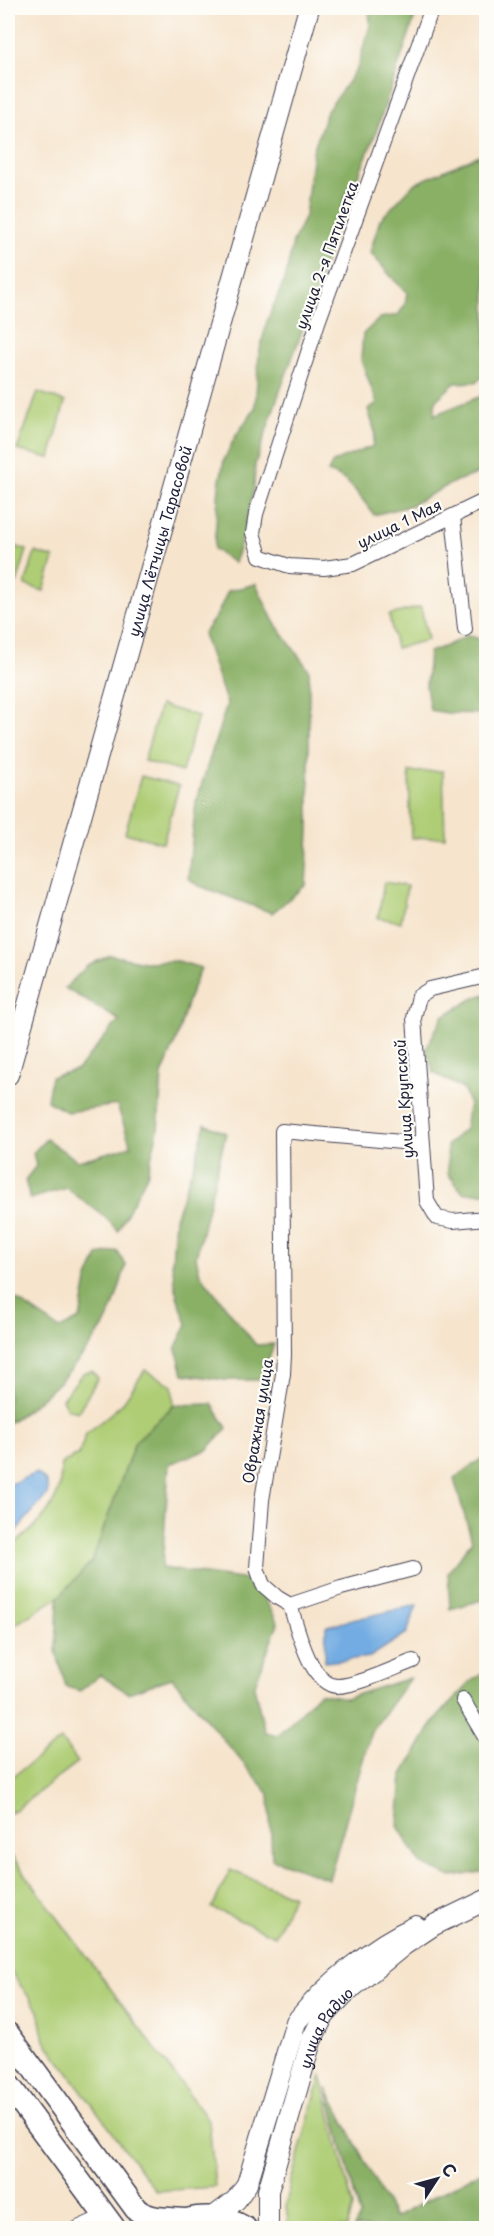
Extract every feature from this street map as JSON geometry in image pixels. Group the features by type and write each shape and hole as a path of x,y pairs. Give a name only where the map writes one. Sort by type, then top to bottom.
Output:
{"main road":[{"name":"улица Лётчицы Тарасовой","path":"8,1075 309,8"},
{"name":"улица Радио","path":"268,2229 268,2191 311,2041 323,2017 343,1995 381,1963 426,1931 486,1900"},
{"path":"212,2218 236,2200 247,2184 296,2022 310,2004 392,1937 425,1922 461,1911"},
{"path":"8,2034 136,2208 146,2216 176,2224 212,2218 226,2220 245,2229"},
{"path":"8,2084 110,2222"}],"street":[{"name":"улица 2-я Пятилетка","path":"256,514 318,321 432,8"},
{"name":"улица 1 Мая","path":"256,514 253,533 260,556 289,566 324,568 353,564 486,500"},
{"path":"453,516 465,628"},
{"name":"улица Крупской","path":"486,976 430,989 419,996 414,1018 427,1201 437,1218 453,1221 486,1218"},
{"name":"Овражная улица","path":"290,1605 262,1585 257,1568 262,1500 283,1374 282,1131 423,1144"},
{"path":"413,1569 341,1588 290,1605 315,1672 328,1683 339,1686 413,1661"},
{"path":"463,1700 486,1739"},
{"path":"78,2229 110,2222"}],"green space":[{"path":"369,8 418,8 374,138 359,174 346,195 313,301 255,465 254,488 244,534 234,563 214,549 219,486 224,460 235,437 255,408 259,354 267,321 286,276 293,242 305,216 313,151 327,111 357,69 370,25"},
{"path":"486,152 486,374 476,382 455,383 436,400 434,415 486,394 486,471 456,481 409,506 374,515 349,484 328,472 333,462 373,446 375,432 368,409 377,403 361,360 363,334 380,318 398,315 405,305 407,292 370,252 380,220 414,184"},
{"path":"38,392 65,402 50,458 17,450"},
{"path":"8,544 27,550 17,583 8,580"},
{"path":"35,552 54,558 44,591 25,585"},
{"path":"256,584 274,622 309,670 309,831 306,885 272,913 197,885 188,878 196,802 227,704 203,634 217,615 228,591"},
{"path":"421,607 428,640 396,648 389,615"},
{"path":"469,635 486,642 486,714 430,710 426,686 429,652"},
{"path":"160,705 198,716 182,772 144,761"},
{"path":"443,771 445,837 411,838 409,772"},
{"path":"141,776 179,786 163,843 125,833"},
{"path":"384,882 407,886 401,922 378,918"},
{"path":"110,955 144,962 178,961 201,968 162,1075 158,1130 147,1175 118,1231 105,1217 66,1188 30,1199 25,1180 36,1166 33,1153 46,1139 78,1161 131,1146 117,1105 67,1112 47,1101 51,1077 78,1069 119,1020 65,988 87,966"},
{"path":"486,994 486,1193 463,1193 448,1174 447,1145 465,1129 469,1103 463,1089 434,1073 426,1048 443,1016 476,997"},
{"path":"205,1124 226,1133 196,1257 200,1274 256,1345 274,1344 261,1380 225,1380 183,1374 176,1347 187,1324 177,1296 172,1264 175,1218"},
{"path":"117,1251 126,1265 114,1305 103,1327 83,1355 60,1380 22,1414 8,1423 8,1294 60,1329 80,1319 87,1281 98,1255"},
{"path":"145,1370 172,1385 174,1405 135,1442 92,1561 59,1597 8,1629 8,1547 23,1537 46,1514 59,1488 61,1464 79,1454 86,1434 122,1404"},
{"path":"92,1371 98,1378 78,1412 67,1409 62,1399 83,1373"},
{"path":"212,1404 227,1428 207,1450 169,1464 162,1568 255,1581 278,1623 254,1687 265,1732 278,1735 319,1693 346,1698 410,1678 371,1732 329,1879 272,1859 269,1794 172,1678 128,1693 100,1675 80,1691 66,1687 56,1651 58,1598 92,1561 135,1442 174,1405"},
{"path":"481,1459 486,1460 486,1599 450,1609 448,1572 472,1541 454,1479"},
{"path":"486,1671 486,1871 452,1877 421,1864 398,1826 402,1776 434,1721 470,1682"},
{"path":"61,1740 78,1762 11,1813 8,1807 8,1780"},
{"path":"8,1851 209,2121 215,2187 156,2191 45,2041 39,2011 8,1968"},
{"path":"230,1870 293,1896 275,1936 212,1908"},
{"path":"321,2075 353,2207 347,2228 289,2228 286,2206 289,2188"},
{"path":"327,2088 394,2218 486,2169 486,2228 354,2228 360,2216"}],"water":[{"path":"36,1473 46,1482 47,1495 8,1537 8,1485"},
{"path":"417,1605 407,1633 370,1657 325,1662 326,1626"}]}
